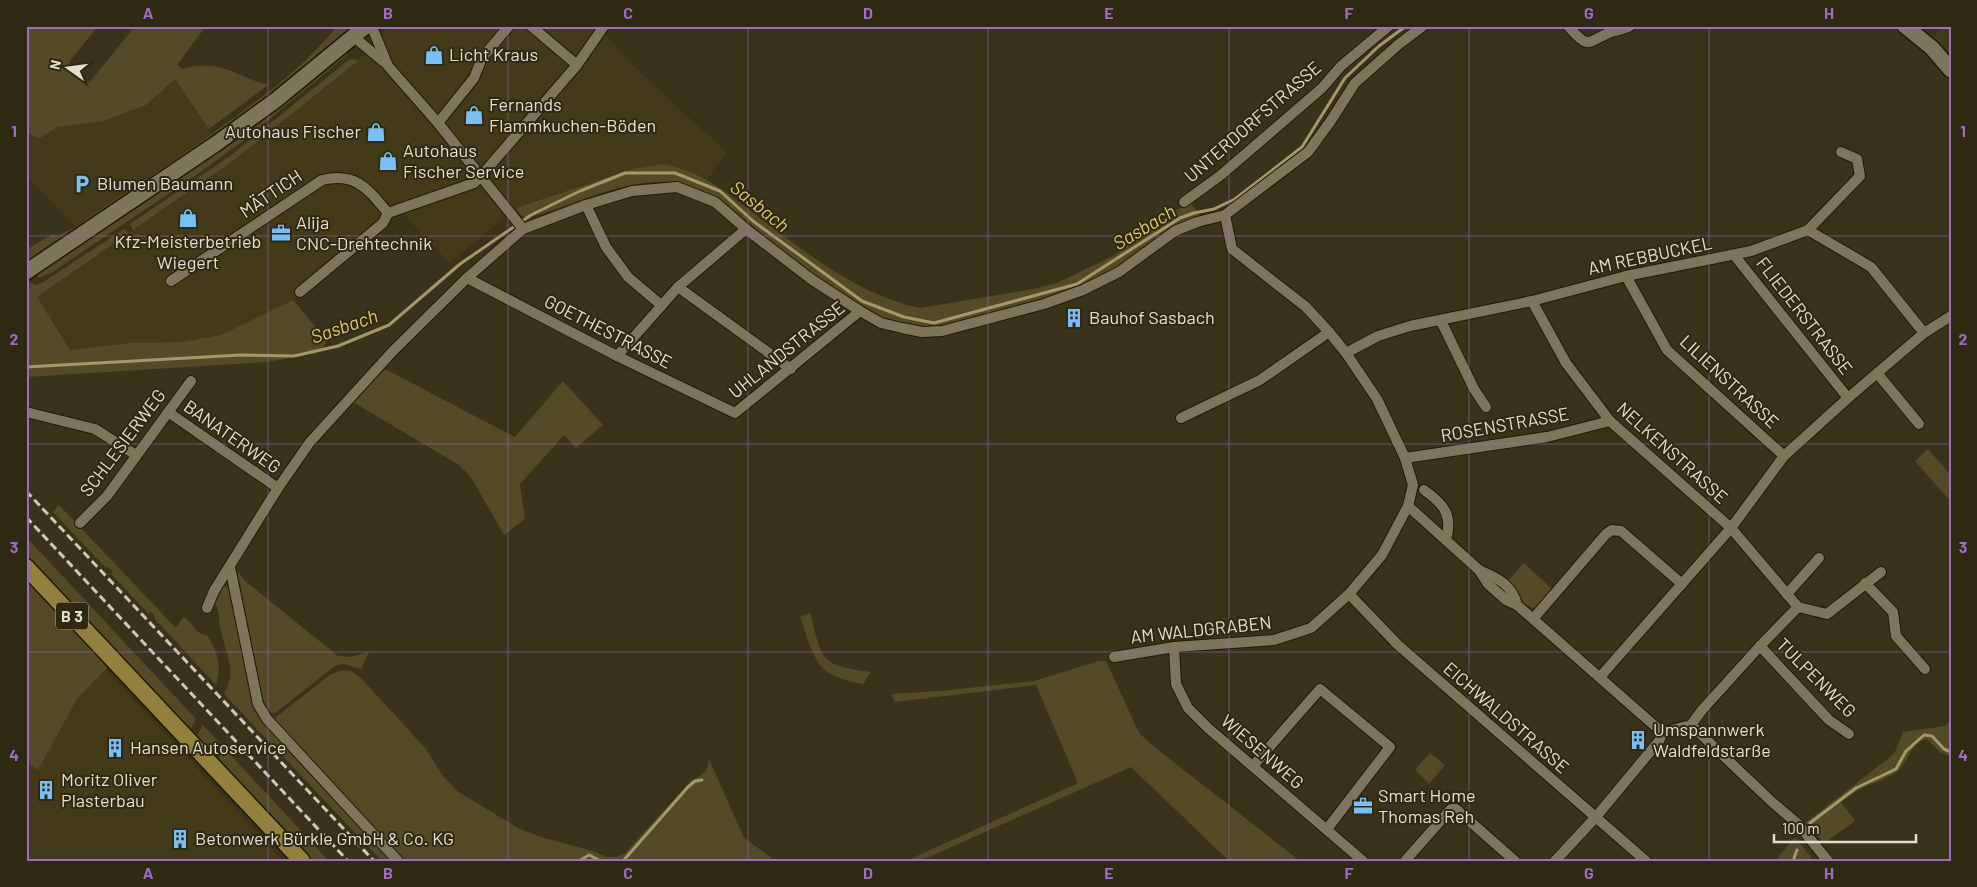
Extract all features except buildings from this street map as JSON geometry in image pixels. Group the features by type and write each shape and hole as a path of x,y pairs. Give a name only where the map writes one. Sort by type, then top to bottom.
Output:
{"main road":[{"name":"B 3","path":"26,567 302,861"}],"street":[{"path":"26,272 217,143 276,100 368,26 374,32 388,66"},
{"path":"438,123 474,78 482,58 509,26"},
{"path":"531,26 577,65"},
{"path":"300,292 384,223 388,213 474,183 482,176 577,65 604,26"},
{"name":"UNTERDORFSTRASSE","path":"1184,202 1221,174 1315,94 1341,66 1389,26"},
{"path":"207,608 214,590 278,488 310,442 392,351 522,227 586,204 632,191 677,187 715,202 746,230 811,279 881,323 922,332 942,331 1044,304 1083,290 1119,272 1174,231 1197,222 1225,216 1308,152 1330,122 1355,82 1423,26"},
{"path":"1568,26 1579,38 1593,42 1610,33 1630,26"},
{"path":"1905,26 1932,48 1951,70"},
{"path":"354,37 388,66 438,123 522,227"},
{"path":"1841,152 1857,159 1860,176 1808,230 1871,267 1924,333"},
{"name":"MÄTTICH","path":"171,281 322,180 344,177 355,180 366,188 388,213"},
{"path":"586,204 606,247 628,277 660,305"},
{"name":"AM WALDGRABEN","path":"1114,656 1174,647 1278,639 1311,628 1349,594 1382,555 1408,506 1413,485 1405,458 1377,399 1346,353 1306,307 1232,249 1225,216"},
{"path":"617,356 660,305 678,287 746,230"},
{"name":"AM REBBUCKEL","path":"1346,353 1378,336 1410,326 1532,301 1626,276 1751,251 1808,230"},
{"name":"FLIEDERSTRASSE","path":"1734,254 1848,398"},
{"name":"LILIENSTRASSE","path":"1626,276 1667,350 1784,456"},
{"name":"GOETHESTRASSE","path":"467,278 617,356 734,413"},
{"path":"678,287 791,369"},
{"name":"NELKENSTRASSE","path":"1532,301 1566,363 1610,421 1731,528 1798,607"},
{"name":"UHLANDSTRASSE","path":"734,413 791,369 860,311"},
{"path":"1600,677 1731,528 1784,456 1924,333 1951,316"},
{"path":"1441,321 1474,389 1486,406"},
{"path":"1181,418 1260,380 1329,332"},
{"path":"1878,373 1919,424"},
{"name":"SCHLESIERWEG","path":"80,522 107,496 190,381"},
{"path":"26,412 95,429 136,455"},
{"name":"BANATERWEG","path":"168,412 278,488"},
{"name":"ROSENSTRASSE","path":"1405,458 1547,437 1610,421"},
{"path":"1424,490 1447,512 1450,526 1446,540"},
{"path":"1408,506 1480,570 1488,584 1506,600 1517,605 1663,732"},
{"path":"1533,619 1606,534 1612,530 1621,531 1682,584"},
{"path":"1787,594 1819,558"},
{"path":"230,567 258,704 267,719 398,861"},
{"path":"1663,732 1691,726 1702,710 1798,607 1827,614 1881,572"},
{"path":"1866,583 1892,612 1896,636 1925,669"},
{"name":"EICHWALDSTRASSE","path":"1349,594 1398,645 1646,861"},
{"name":"TULPENWEG","path":"1760,646 1829,720 1849,734"},
{"name":"WIESENWEG","path":"1174,647 1176,684 1188,708 1363,861"},
{"path":"1254,766 1320,689 1390,747 1327,829"},
{"path":"1691,726 1798,824 1828,861"},
{"path":"1555,861 1595,818 1659,741 1663,732"},
{"path":"1405,861 1451,809 1456,809 1515,861"}],"shaded area":[{"path":"26,26 98,26 69,62 89,83 135,26 206,26 177,65 182,69 195,66 217,67 268,85 209,129 175,79 146,105 104,121 57,127 40,138 26,133"},
{"path":"337,26 348,26 349,29 271,97 29,264 26,261 26,250 53,234 57,236 75,227 196,145 263,96 302,64"},
{"path":"389,26 608,26 604,34 636,68 727,153 707,179 679,167 516,208 450,263 401,212 293,300 221,335 182,342 129,343 70,350 37,297 236,159 359,60"},
{"path":"1943,26 1951,26 1951,70 1929,43"},
{"path":"346,51 348,52 347,55 243,141 192,178 51,273 39,278 35,272"},
{"path":"352,59 359,60 236,159 133,230 130,224 230,156"},
{"path":"175,79 212,133 75,227 26,175 26,133 40,138 57,127 104,121 146,105"},
{"path":"662,164 688,171 710,182 811,256 854,283 876,294 921,308 1033,289 1057,283 1115,255 1176,210 1191,204 1200,216 1178,224 1122,265 1084,285 1054,297 1006,311 951,326 927,329 906,326 859,305 813,274 726,206 704,193 682,184 653,182 616,189 527,218 521,215 516,208 633,169"},
{"path":"124,229 129,233 37,297 70,350 129,343 182,342 221,335 293,300 327,341 321,352 267,362 26,377 26,286 30,283 37,285 45,281"},
{"path":"385,369 515,437 563,381 603,425 576,448 564,435 520,484 525,519 504,535 471,477 459,465 353,402"},
{"path":"1928,449 1951,475 1951,502 1915,461"},
{"path":"59,505 176,628 183,617 198,632 208,636 219,665 216,685 154,618 151,612 149,614 111,574 113,571 108,567 106,568 53,512"},
{"path":"26,537 196,719 191,729 174,714 26,557"},
{"path":"1524,563 1552,589 1535,609 1525,604 1508,581"},
{"path":"237,570 245,581 338,656 351,657 369,652 361,669 344,664 335,666 275,713 271,713 264,702 261,690"},
{"path":"26,575 111,664 77,699 38,770 26,762"},
{"path":"226,586 230,590 258,715 283,745 392,861 382,861 224,694 230,677 230,669 215,604 223,587"},
{"path":"810,613 821,651 826,658 841,667 871,672 863,684 833,675 818,662 800,617"},
{"path":"1099,661 1106,661 1139,733 1300,861 1229,861 1131,767 920,861 906,861 1078,783 1036,685 895,702 891,694 1034,681"},
{"path":"106,670 283,861 26,861 26,762 38,769 77,699"},
{"path":"342,670 351,671 360,677 426,749 443,776 457,791 518,828 607,857 617,857 625,853 691,781 704,773 709,759 744,838 776,861 402,861 271,721 331,674"},
{"path":"1951,720 1951,757 1940,752 1927,739 1922,741 1914,747 1899,770 1856,792 1841,802 1855,821 1824,843 1805,823 1894,754 1903,732 1945,726"},
{"path":"203,725 329,861 310,861 197,735"},
{"path":"1430,753 1445,765 1429,784 1415,770"},
{"path":"1795,837 1814,861 1775,861"}],"waterway":[{"name":"Sasbach","path":"26,367 241,355 294,356 338,346 389,325 460,264 531,215 580,191 625,173 675,173 720,191 753,221 862,301 904,317 934,323 1077,284 1180,218 1214,209 1235,199 1302,147 1345,78 1379,46 1406,26"},
{"path":"1810,823 1856,788 1896,769 1906,751 1924,735 1932,736 1944,749 1951,752"},
{"path":"623,861 688,787 695,781 702,780"},
{"path":"1793,861 1797,850"},
{"path":"579,861 589,855 601,861"}],"railway":[{"path":"26,491 374,861"},
{"path":"26,517 348,861"}],"place":[{"name":"Licht Kraus","path":"434,55"},
{"name":"Fernands Flammkuchen-Böden","path":"474,115"},
{"name":"Autohaus Fischer","path":"376,132"},
{"name":"Autohaus Fischer Service","path":"388,161"},
{"name":"Blumen Baumann","path":"82,184"},
{"name":"Kfz-Meisterbetrieb Wiegert","path":"188,218"},
{"name":"Alija CNC-Drehtechnik","path":"281,233"},
{"name":"Bauhof Sasbach","path":"1074,318"},
{"name":"Umspannwerk Waldfeldstarße","path":"1638,740"},
{"name":"Hansen Autoservice","path":"115,748"},
{"name":"Moritz Oliver Plasterbau","path":"46,790"},
{"name":"Smart Home Thomas Reh","path":"1363,806"},
{"name":"Betonwerk Bürkle GmbH & Co. KG","path":"180,839"}]}
